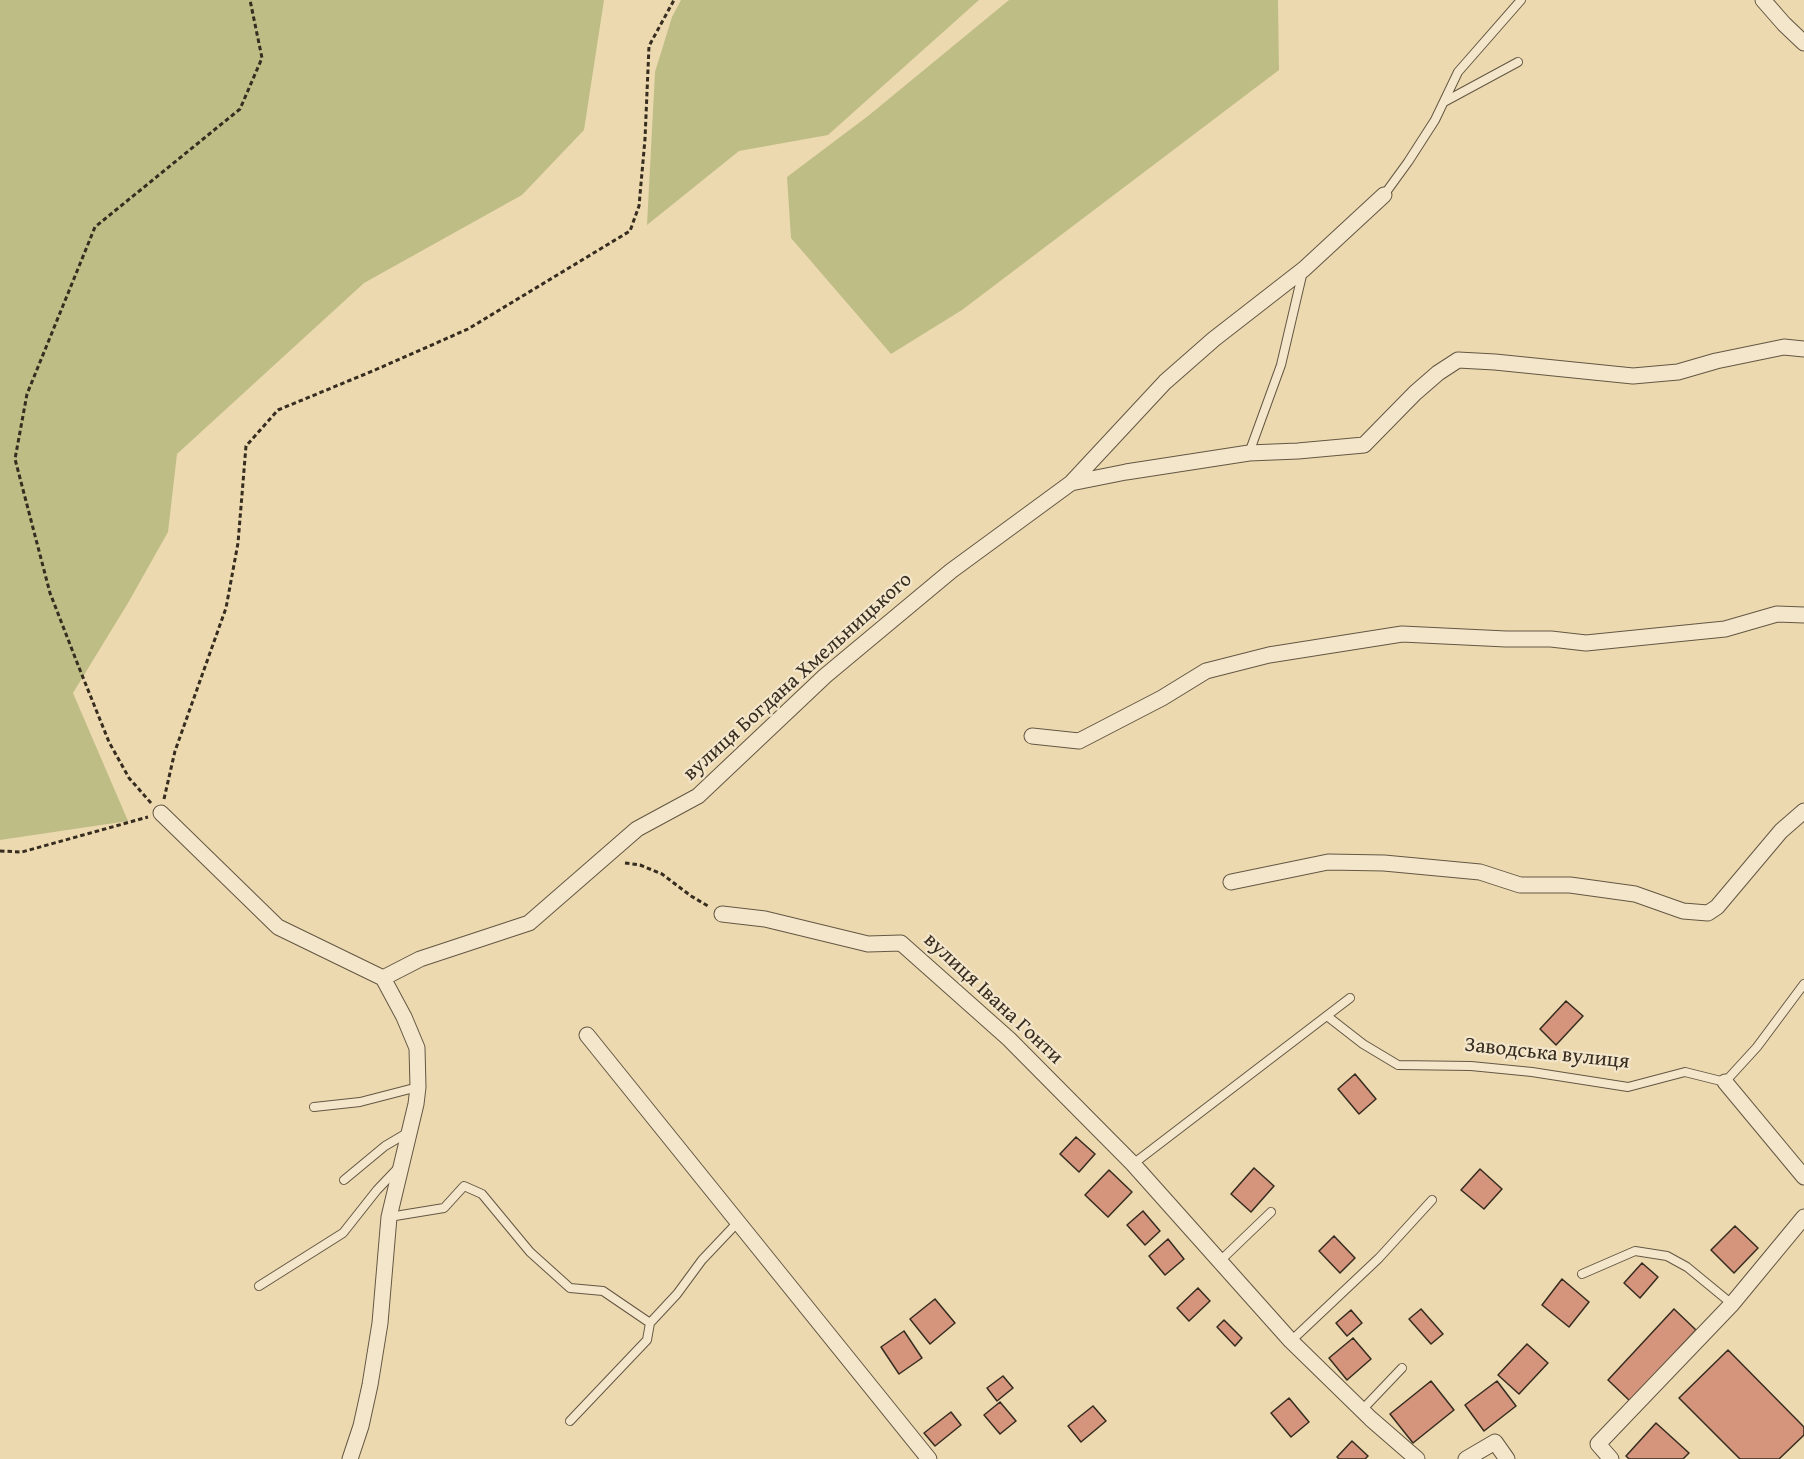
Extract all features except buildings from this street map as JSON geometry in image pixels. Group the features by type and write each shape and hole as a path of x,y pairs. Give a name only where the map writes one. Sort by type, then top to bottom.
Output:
{"street":[{"path":"1763,0 1804,43"},
{"name":"вулиця Богдана Хмельницького","path":"383,978 420,959 529,922 637,829 698,796 825,676 951,571 1071,483 1165,382 1214,339 1304,269 1383,195"},
{"name":"вулиця Богдана Хмельницького","path":"1071,483 1249,453 1364,445 1415,393 1438,373 1458,360 1633,376 1678,372 1784,347 1804,349"},
{"path":"1032,736 1079,741 1162,698 1206,671 1269,655 1402,634 1551,639 1586,644 1725,629 1778,614 1804,615"},
{"path":"1231,882 1328,862 1384,863 1480,872 1520,885 1570,885 1635,894 1683,911 1708,913 1717,907 1781,831 1804,811"},
{"path":"161,813 278,927 383,978 404,1017 417,1048 416,1104 389,1217 380,1323 370,1385 361,1426 350,1459"},
{"name":"вулиця Івана Гонти","path":"722,914 765,919 868,944 901,944 1009,1039 1133,1164 1291,1341 1362,1410 1417,1459"},
{"path":"587,1035 929,1459"},
{"path":"1725,1082 1804,1176"},
{"path":"1611,1459 1598,1444 1732,1304 1804,1217"},
{"path":"1466,1459 1495,1442 1507,1459"}],"lane":[{"path":"1383,195 1408,162 1443,103 1458,72 1521,0"},
{"path":"1443,103 1518,62"},
{"path":"1249,453 1281,365 1304,269"},
{"path":"1725,1082 1757,1047 1804,984"},
{"path":"1133,1164 1350,998"},
{"name":"Заводська вулиця","path":"1328,1016 1363,1044 1398,1065 1471,1066 1532,1072 1628,1087 1685,1072 1725,1082"},
{"path":"314,1107 360,1102 418,1087"},
{"path":"344,1180 385,1146 409,1132"},
{"path":"260,1286 343,1233 402,1163"},
{"path":"389,1217 444,1208 464,1186 482,1194 530,1252 570,1288 603,1291 650,1323"},
{"path":"1291,1341 1379,1258 1432,1200"},
{"path":"1220,1261 1271,1212"},
{"path":"570,1421 647,1340 650,1323 677,1294 702,1260 738,1222"},
{"path":"1582,1274 1635,1251 1667,1256 1687,1267 1732,1304"},
{"path":"1362,1410 1402,1368"}],"path":[{"path":"161,813 129,778 109,742 50,593 15,459 27,393 95,227 240,109 262,58 250,0"},
{"path":"161,813 175,750 226,608 238,543 246,446 278,410 468,330 630,231 639,206 645,139 649,46 674,0"},
{"path":"0,851 22,852 161,813"},
{"path":"602,859 640,865 662,874 691,896 722,914"}],"shaded area":[{"path":"0,0 604,0 584,130 522,195 364,283 177,454 168,532 73,693 128,821 0,840"},
{"path":"681,0 979,0 828,135 739,151 647,225 655,72 672,17"},
{"path":"1009,0 1278,0 1279,70 962,310 891,354 791,238 787,177 868,116"}]}
